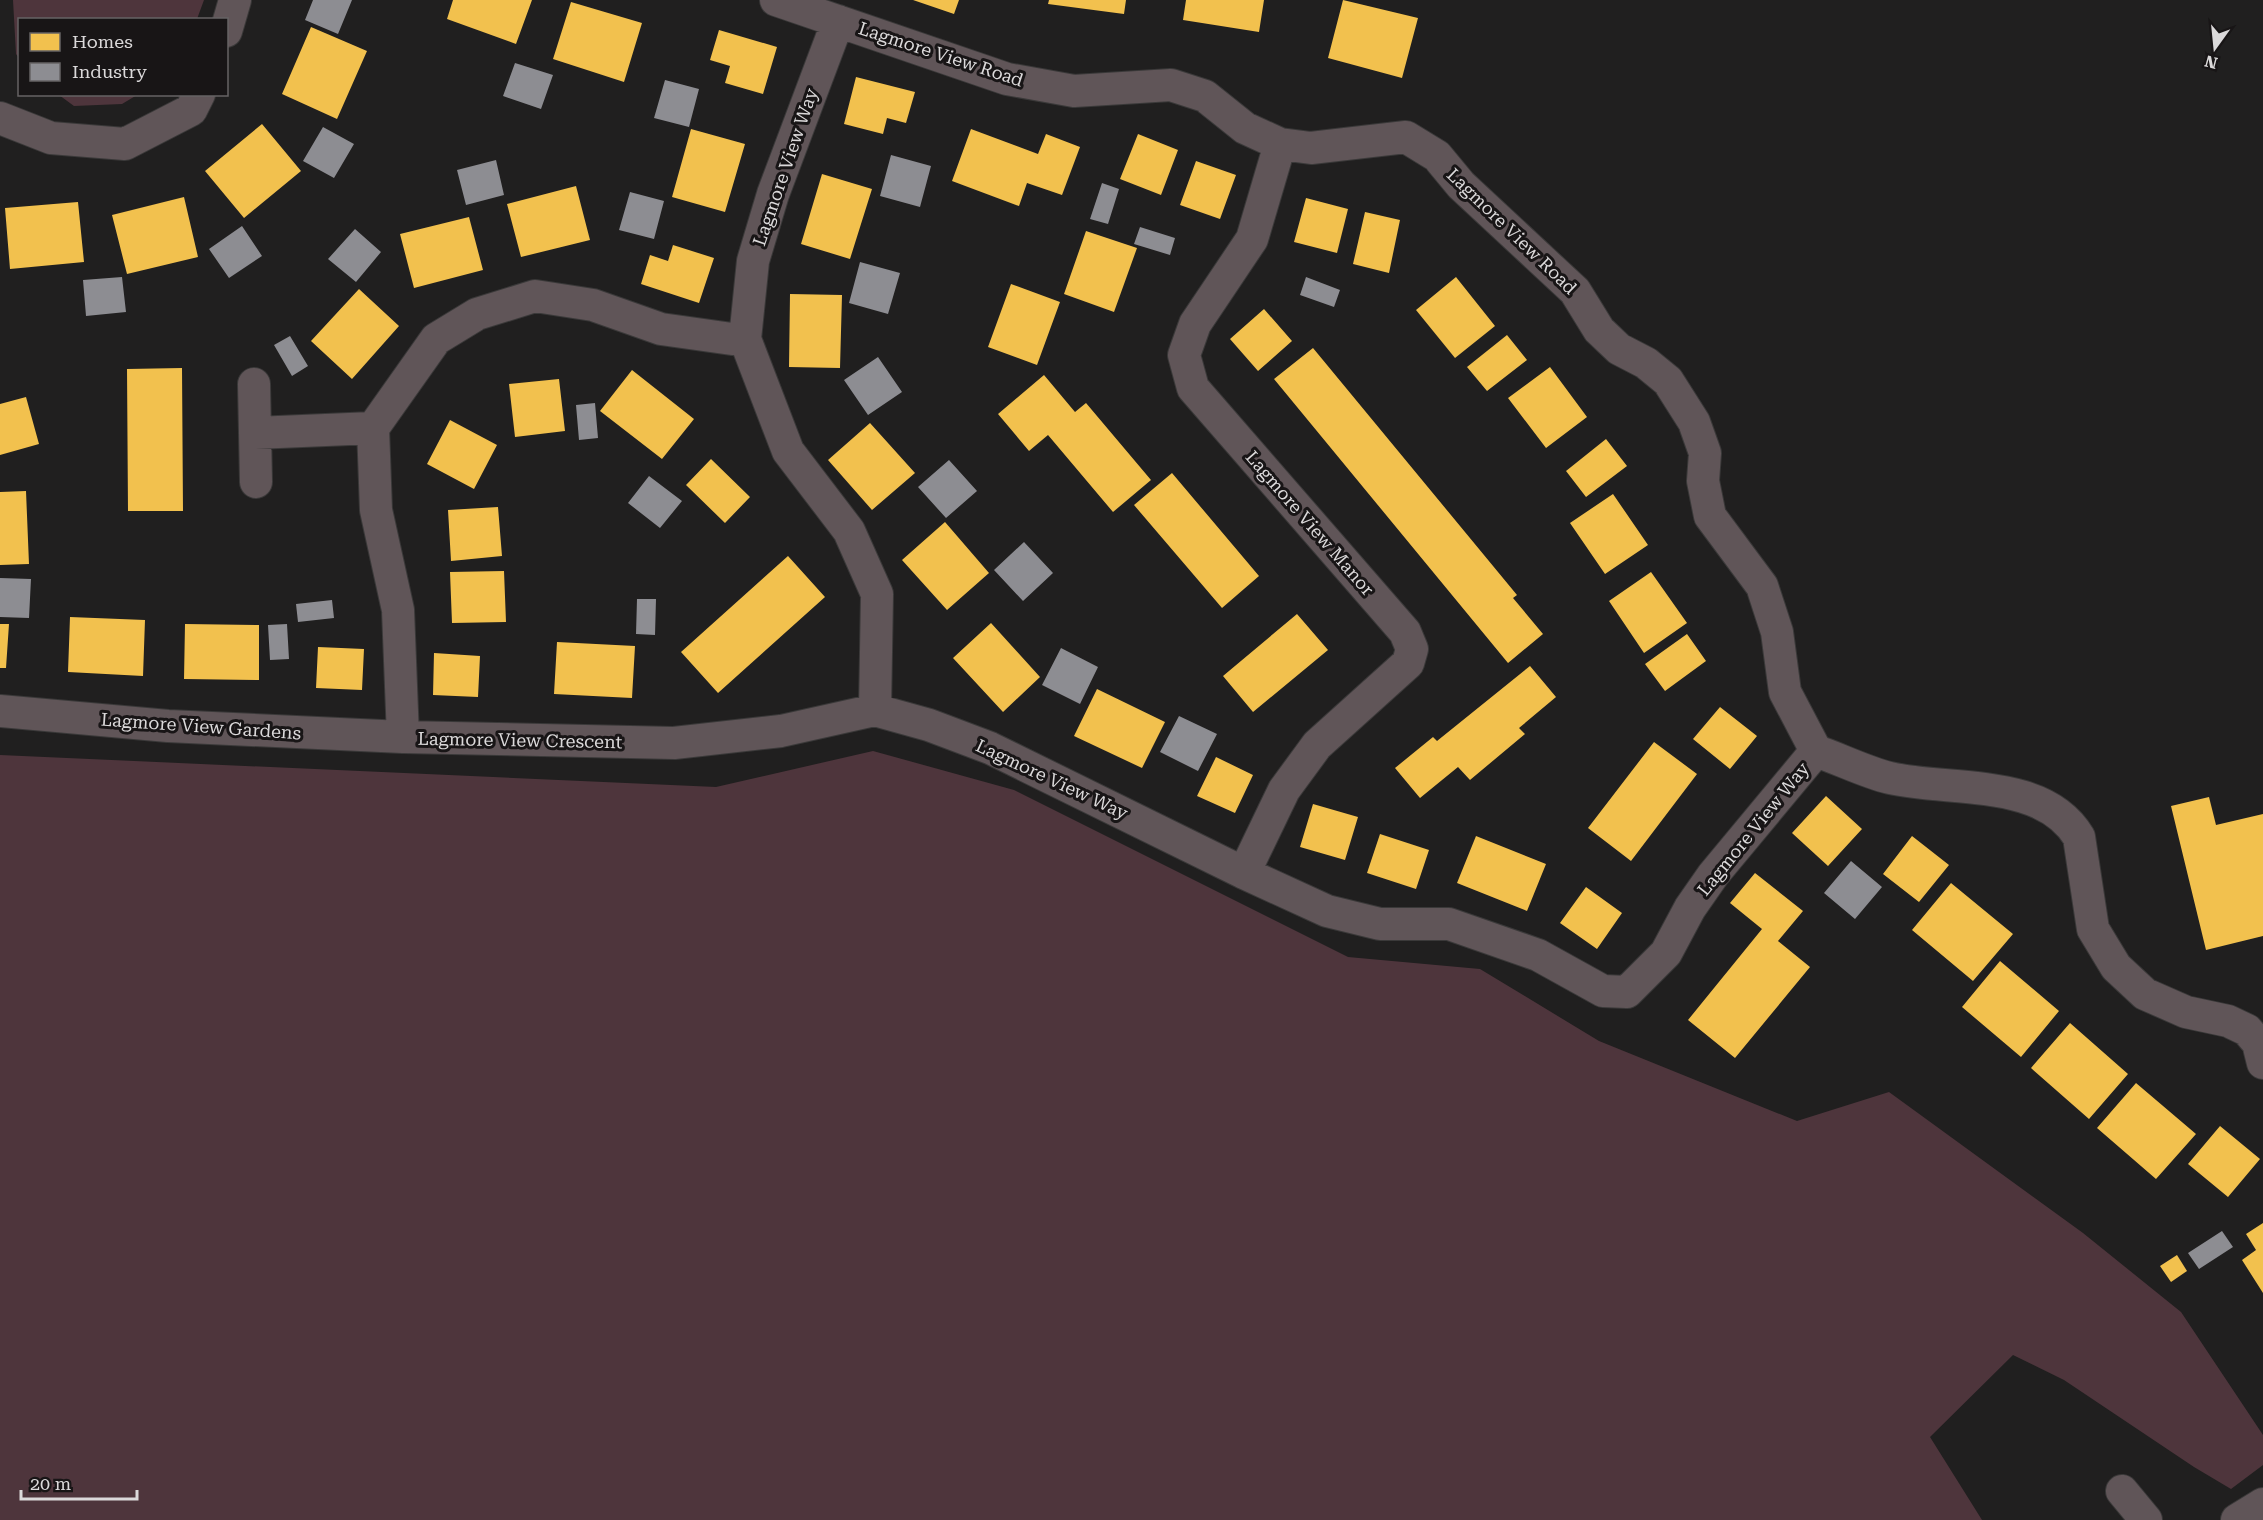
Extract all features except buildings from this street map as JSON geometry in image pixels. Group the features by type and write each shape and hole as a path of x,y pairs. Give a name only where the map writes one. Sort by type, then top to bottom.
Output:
{"street":[{"path":"228,25 236,0"},
{"name":"Lagmore View Road","path":"776,0 1007,79 1074,91 1171,85 1205,96 1245,128 1280,144 1311,148 1406,137 1437,156 1461,186 1575,291 1599,330 1619,349 1646,363 1668,381 1694,422 1705,453 1703,481 1710,516 1762,586 1777,632 1785,692 1816,751"},
{"name":"Lagmore View Way","path":"838,21 773,194 753,261 745,339 788,450 849,531 877,594 874,710 928,725 990,748 1244,873 1327,911 1380,924 1449,924 1538,955 1603,991 1627,992 1666,952 1690,908 1713,875 1816,751"},
{"path":"0,118 51,138 125,144 191,110 198,96"},
{"name":"Lagmore View Manor","path":"1244,873 1284,790 1317,745 1408,663 1412,649 1405,633 1193,388 1184,355 1195,324 1252,239 1280,144"},
{"path":"255,433 373,428 436,339 477,314 536,296 593,305 661,328 745,339"},
{"path":"254,384 256,482"},
{"name":"Lagmore View Crescent","path":"373,428 376,510 398,610 403,737 674,743 781,731 874,710"},
{"name":"Lagmore View Gardens","path":"0,711 168,726 403,737"},
{"path":"1816,751 1889,778 2027,796 2062,816 2072,825 2079,837 2093,929 2116,967 2145,994 2186,1012 2228,1021 2247,1030 2258,1043 2263,1064"},
{"path":"2122,1491 2146,1520"},
{"path":"2237,1520 2263,1504"}],"shaded area":[{"path":"13,0 204,0 197,18 18,18 18,57"},
{"path":"60,96 135,96 122,104 74,106"},
{"path":"873,751 1014,790 1348,957 1480,969 1599,1041 1797,1121 1889,1092 2083,1233 2181,1312 2263,1435 2263,1465 2231,1489 2194,1467 2064,1380 2013,1355 1930,1437 1982,1520 0,1520 0,755 716,787"}]}
